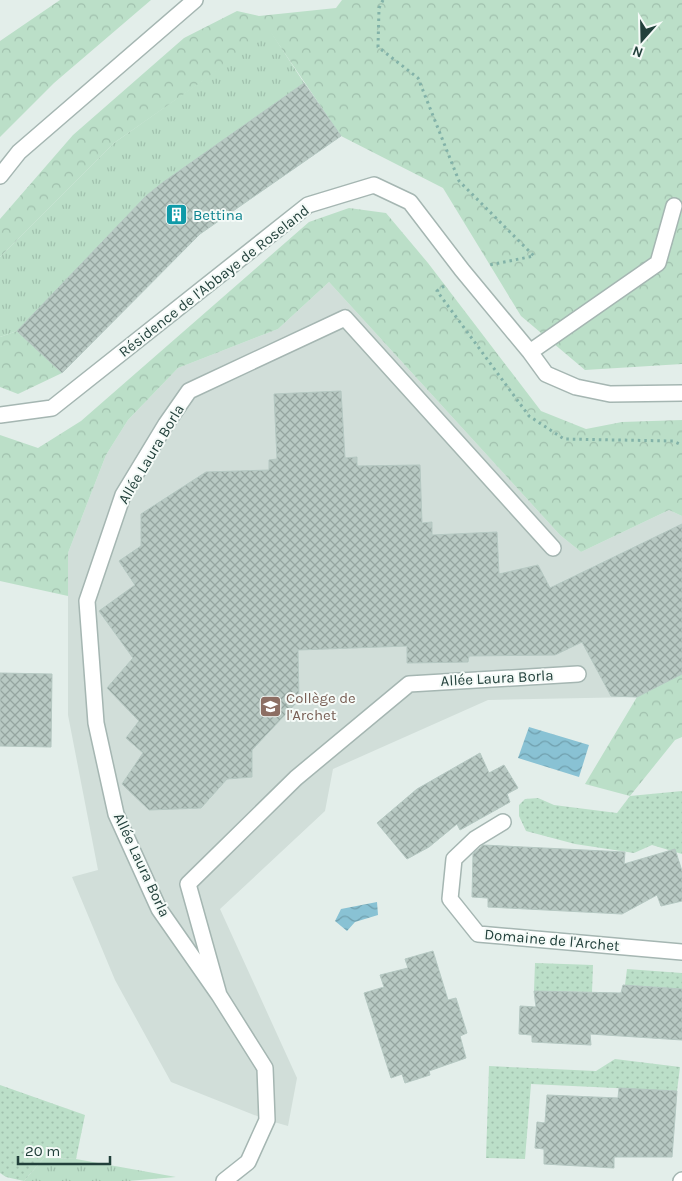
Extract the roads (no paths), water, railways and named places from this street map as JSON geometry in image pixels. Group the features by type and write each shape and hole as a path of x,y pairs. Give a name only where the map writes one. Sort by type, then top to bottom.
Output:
{"street":[{"path":"0,176 19,152 196,0"},
{"name":"Résidence de l'Abbaye de Roseland","path":"0,415 52,408 308,205 374,185 410,202 546,374 576,387 610,394 682,393"},
{"path":"530,352 658,264 674,206"},
{"name":"Allée Laura Borla","path":"224,1181 248,1162 267,1120 265,1068 219,995 160,910 116,814 96,723 86,601 122,495 189,391 346,318 553,548"},
{"name":"Allée Laura Borla","path":"219,995 188,884 296,778 409,684 578,674"},
{"name":"Domaine de l'Archet","path":"503,822 475,839 454,859 450,899 478,934 682,952"}],"water":[{"path":"529,727 589,745 579,777 518,758"},
{"path":"377,902 378,915 355,922 347,931 335,921 341,909"}],"place":[{"name":"Bettina","path":"177,215"},
{"name":"Collège de l'Archet","path":"270,707"}]}
